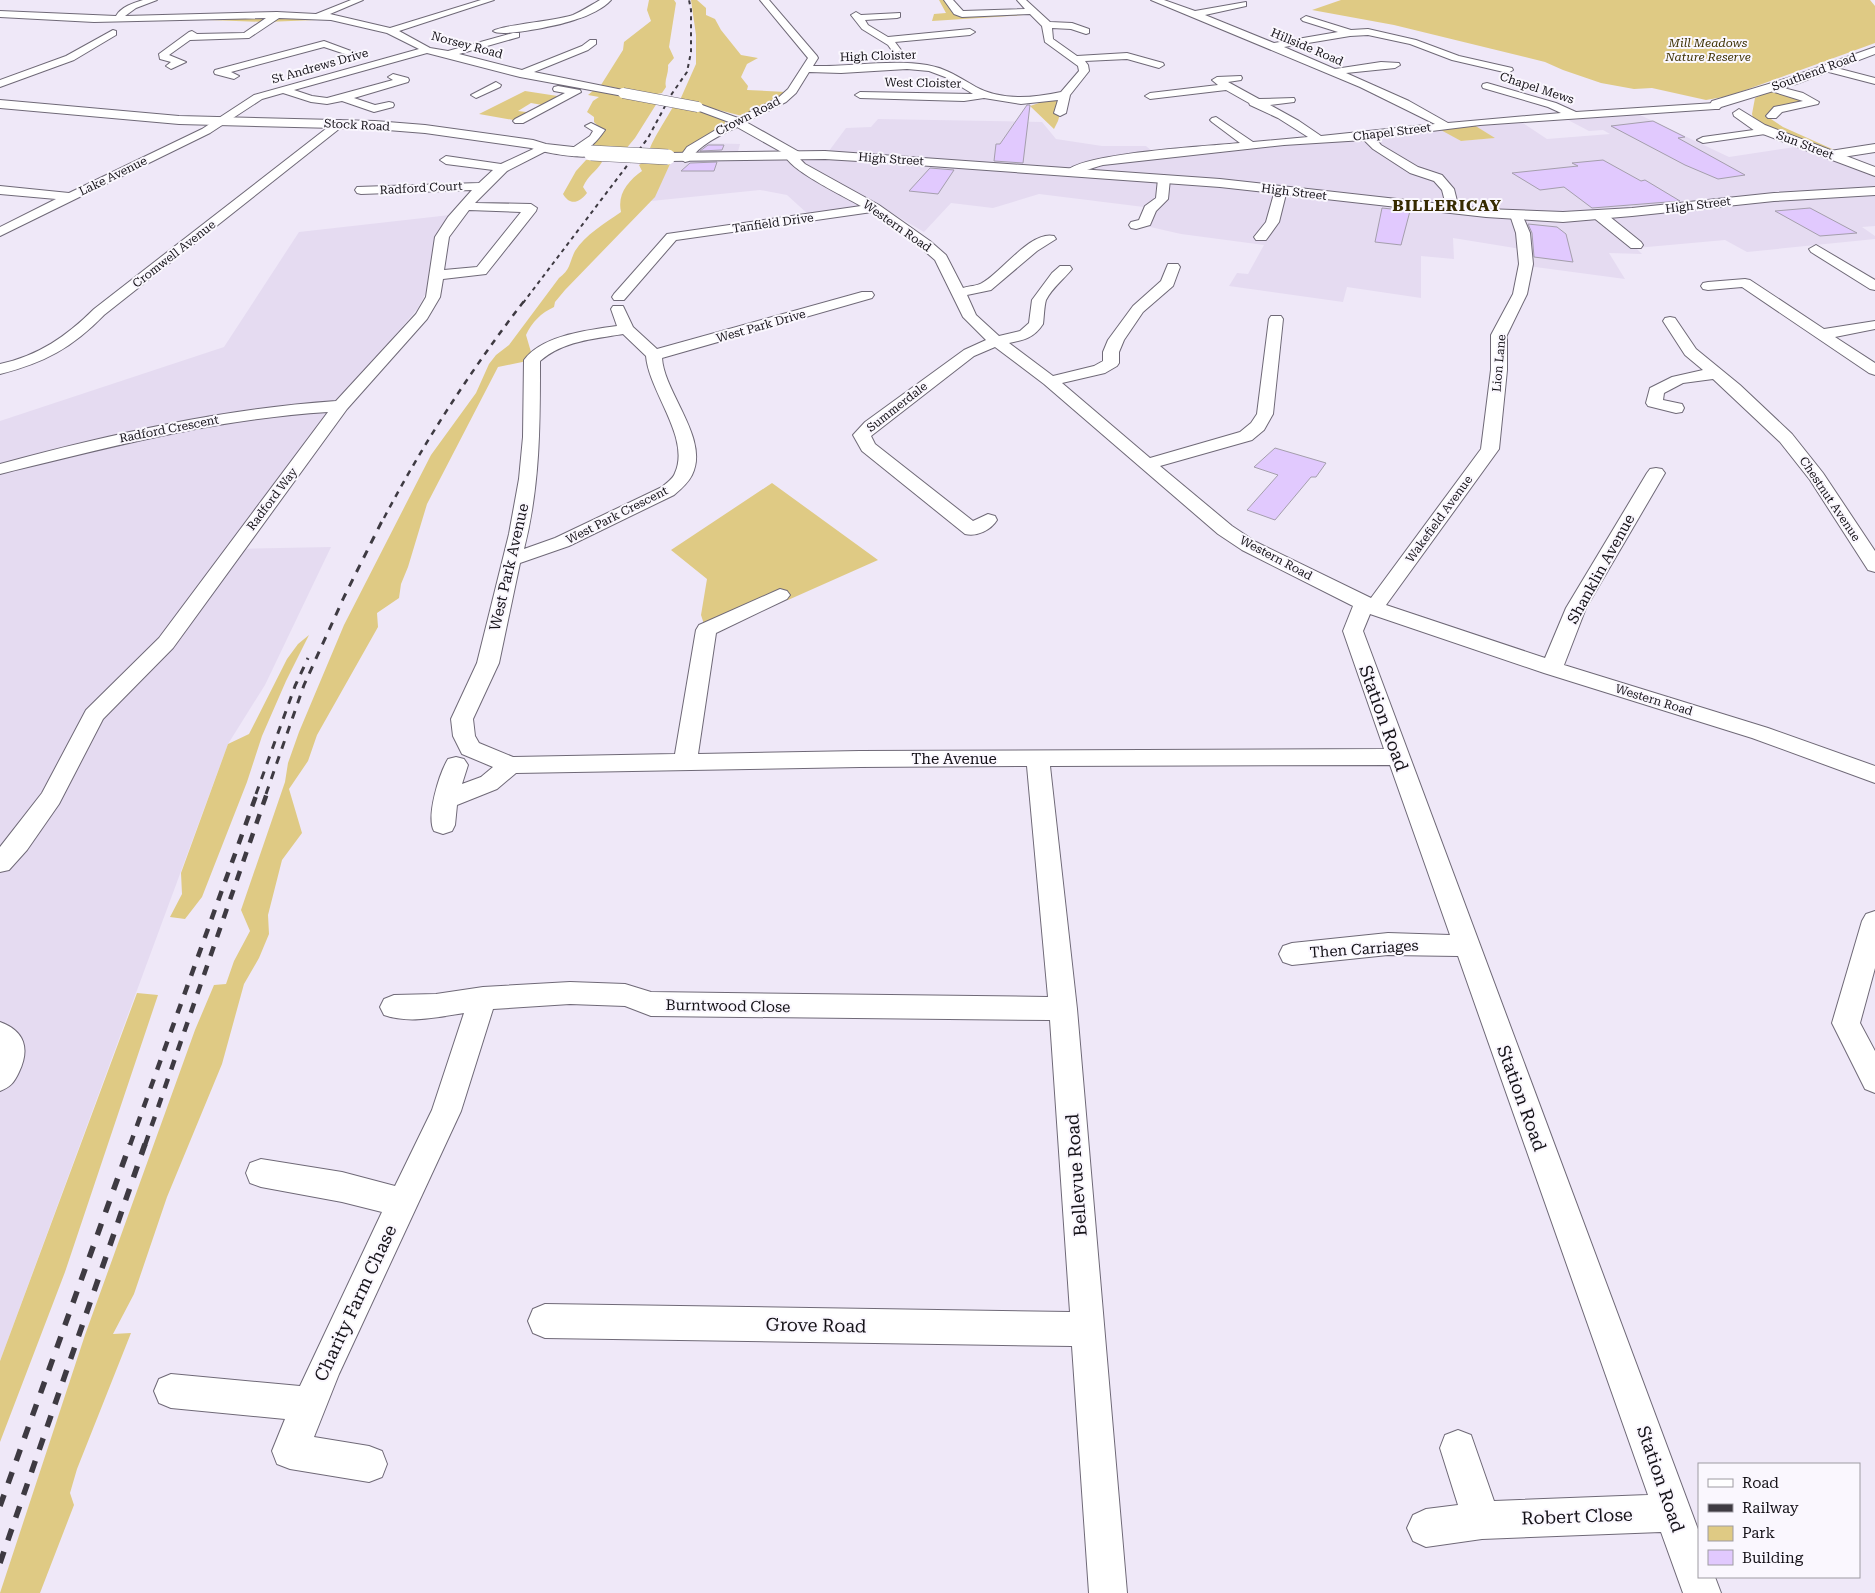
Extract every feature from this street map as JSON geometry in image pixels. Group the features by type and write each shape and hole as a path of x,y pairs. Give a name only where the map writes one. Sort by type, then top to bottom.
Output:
{"main road":[{"name":"Southend Road","path":"1719,105 1772,88 1875,50"},
{"name":"Southend Road","path":"1740,109 1754,94"},
{"name":"Stock Road","path":"0,104 170,120 340,123 425,129 533,144 544,148 591,153 668,158 713,158"},
{"path":"1719,105 1722,110 1740,109"},
{"name":"Sun Street","path":"1740,109 1752,123 1768,131 1875,172"},
{"name":"High Street","path":"713,158 825,155 1073,172 1281,190 1516,215 1599,215 1759,198 1875,191"}],"street":[{"path":"118,18 127,8 153,0"},
{"path":"319,16 359,0"},
{"path":"390,31 490,0"},
{"path":"498,31 529,27 575,17 607,0"},
{"path":"764,0 812,56 806,69"},
{"path":"948,0 957,12 962,14 1031,11"},
{"path":"1021,0 1048,25 1072,26 1086,31"},
{"name":"Hillside Road","path":"1154,0 1195,14 1274,46 1413,106 1446,126"},
{"path":"1195,14 1243,4"},
{"path":"212,16 230,5"},
{"name":"Norsey Road","path":"0,14 45,18 277,15 319,16 344,19 390,31 427,50 450,49 522,73 698,107 738,122 794,156"},
{"path":"246,36 277,15"},
{"path":"897,15 858,16 865,27 894,46 906,66"},
{"path":"1306,19 1350,32"},
{"path":"1033,101 1048,106 1063,117 1065,95 1084,71 1083,65 1048,40 1048,25"},
{"path":"886,40 970,32"},
{"path":"1274,46 1350,32 1368,32 1389,36 1508,70"},
{"path":"450,49 465,49 522,33"},
{"path":"0,84 70,58 113,34"},
{"path":"234,76 214,70 265,59 280,60 328,43 317,38 332,34"},
{"path":"180,64 164,57 164,54 190,35 262,36"},
{"path":"476,91 499,84 585,48 593,42"},
{"path":"324,44 354,54"},
{"name":"St Andrews Drive","path":"225,120 253,100 323,78 427,50"},
{"path":"1431,55 1453,50"},
{"path":"1075,59 1127,56 1159,65"},
{"path":"1334,72 1381,64 1395,65"},
{"name":"High Cloister","path":"806,69 838,70 906,66 938,70 984,95 1033,101"},
{"path":"1824,68 1875,81"},
{"name":"Crown Road","path":"685,158 691,149 712,135 782,100 792,91 806,69"},
{"path":"306,73 323,78"},
{"path":"283,90 317,101 343,98 403,78"},
{"path":"1237,78 1217,80 1254,103 1298,125 1319,140"},
{"path":"513,82 576,92 519,120"},
{"name":"Chapel Mews","path":"1487,86 1552,105 1578,117"},
{"path":"1150,96 1228,87"},
{"path":"1772,88 1799,95 1814,102 1778,109 1772,116"},
{"name":"West Cloister","path":"860,95 964,98 984,95"},
{"path":"1033,101 1065,95"},
{"path":"343,98 374,109 389,105"},
{"path":"1254,103 1290,100"},
{"name":"Chapel Street","path":"1073,172 1081,166 1102,161 1198,151 1367,136 1446,126 1719,105"},
{"path":"527,107 541,110"},
{"name":"Lake Avenue","path":"0,232 225,120"},
{"path":"1216,120 1251,146"},
{"name":"Cromwell Avenue","path":"0,369 38,358 65,344 79,333 99,312 340,123"},
{"path":"575,151 594,138 599,130 591,126"},
{"path":"1703,140 1768,131"},
{"path":"1367,136 1378,147 1414,170 1438,180 1448,189 1453,209"},
{"name":"Radford Way","path":"0,863 18,844 51,798 94,716 166,644 341,406 422,316 433,297 442,237 464,206 503,168 544,148"},
{"path":"1830,155 1875,148"},
{"name":"Western Road","path":"794,156 801,167 874,208 925,244 941,258 970,317 996,341 1050,381 1225,530 1249,546 1369,606 1552,668 1760,733 1875,775"},
{"path":"446,160 503,168"},
{"path":"1136,225 1145,222 1150,209 1162,199 1164,179"},
{"name":"Radford Court","path":"361,190 417,189 451,185 482,187"},
{"path":"0,190 70,197"},
{"path":"1261,237 1272,222 1281,190"},
{"path":"436,275 481,271 531,208 464,206"},
{"name":"Tanfield Drive","path":"626,329 619,303 672,237 874,208"},
{"name":"Lion Lane","path":"1492,427 1499,370 1499,335 1520,294 1526,264 1523,233 1516,215"},
{"path":"1599,215 1636,245"},
{"path":"957,293 986,288 1032,248 1050,239"},
{"path":"1017,246 1032,248"},
{"path":"1816,249 1875,286"},
{"path":"1050,381 1099,370 1111,363 1111,352 1122,332 1138,310 1174,284 1173,267"},
{"path":"996,341 1025,335 1032,329 1036,324 1039,300 1063,274"},
{"path":"1708,286 1767,282"},
{"path":"1745,283 1824,334 1875,370"},
{"name":"West Park Drive","path":"654,354 867,295"},
{"path":"1147,464 1246,436 1258,426 1265,414 1276,318"},
{"name":"Chestnut Avenue","path":"1670,321 1690,352 1734,388 1786,438 1818,477 1875,566"},
{"path":"1824,334 1875,325"},
{"path":"626,329 654,354"},
{"name":"West Park Avenue","path":"511,765 470,748 464,736 462,719 488,663 504,584 512,559 529,470 534,400 532,360 540,352 551,347 582,337 626,329"},
{"name":"Summerdale","path":"988,520 967,533 916,486 868,447 862,435 871,426 969,353 996,341"},
{"name":"West Park Crescent","path":"512,559 581,534 668,491 680,479 685,470 687,457 673,406 656,370 654,354"},
{"path":"1676,408 1653,409 1656,391 1668,382 1685,376 1716,374"},
{"name":"Radford Crescent","path":"0,469 102,442 206,420 315,407 341,406"},
{"name":"Wakefield Avenue","path":"1369,606 1490,449 1492,427"},
{"name":"Shanklin Avenue","path":"1552,668 1576,608 1656,473"},
{"path":"685,763 706,630 780,595"},
{"name":"Station Road","path":"1369,606 1353,631 1397,757 1702,1593"},
{"name":"The Avenue","path":"511,765 1038,758 1397,757"},
{"name":"Bellevue Road","path":"1038,758 1063,1009 1108,1593"},
{"path":"442,825 446,800 456,765"},
{"path":"446,800 489,783 511,765"},
{"path":"1875,921 1846,1024 1875,1080"},
{"name":"Then Carriages","path":"1292,954 1388,944 1467,946"},
{"name":"Burntwood Close","path":"394,1007 436,1006 483,998 570,993 625,995 652,1004 1063,1009"},
{"name":"Charity Farm Chase","path":"368,1464 290,1451 308,1404 446,1111 483,998"},
{"path":"0,1034 7,1039 12,1047 11,1058 0,1078"},
{"path":"261,1173 342,1187 402,1203"},
{"name":"Grove Road","path":"545,1321 1087,1329"},
{"path":"171,1391 308,1404"},
{"path":"1458,1448 1482,1520"},
{"name":"Robert Close","path":"1426,1528 1482,1520 1672,1513"}],"shaded area":[{"path":"1638,114 1729,157 1802,146 1875,175 1875,226 1862,227 1875,236 1875,239 1747,252 1725,240 1636,248 1642,254 1609,253 1625,279 1520,265 1521,249 1453,238 1454,259 1421,256 1421,298 1347,287 1343,302 1229,286 1237,273 1248,274 1264,245 1181,234 1146,226 1152,208 1039,194 993,208 951,203 924,232 878,205 809,215 787,195 760,190 651,201 671,162 702,143 740,144 736,159 797,156 829,151 846,128 871,127 878,119 1042,122 1056,139 1102,146 1146,146 1158,156 1433,124 1461,141 1494,138 1474,125 1520,121 1547,139 1610,134 1603,130 1589,131 1568,120"},
{"path":"450,215 442,237 436,273 418,308 343,397 236,549 331,547 265,685 228,744 0,1361 0,421 224,347 299,232"}],"green space":[{"path":"649,0 674,0 676,3 669,47 674,58 668,65 666,87 662,93 653,95 601,85 623,50 624,42 651,21 647,10"},
{"path":"691,0 697,0 706,8 706,15 715,19 721,30 741,55 758,58 747,64 741,77 748,86 747,90 786,92 780,98 742,116 680,100 696,64 696,35"},
{"path":"939,0 948,0 957,12 1021,12 1024,15 932,21 934,14 946,13"},
{"name":"Mill Meadows Nature Reserve","path":"1341,0 1870,0 1875,6 1875,43 1729,96 1706,100 1652,88 1634,89 1601,83 1545,62 1394,25 1312,10"},
{"path":"212,16 341,19 266,22 209,20"},
{"path":"1774,89 1814,102 1778,109 1771,119 1783,127 1841,153 1837,154 1754,121 1752,114 1755,98"},
{"path":"594,90 657,103 635,138 625,150 579,149 598,126 594,122 594,117 587,112 593,101 599,97 588,95"},
{"path":"525,91 564,97 548,106 531,103 518,111 534,113 519,121 479,114"},
{"path":"1065,95 1054,129 1030,106 1039,103 1033,101"},
{"path":"674,105 725,116 725,125 680,157 649,153 656,136"},
{"path":"1474,125 1495,138 1461,141 1439,129"},
{"path":"599,158 602,162 587,179 583,187 587,193 575,202 566,198 563,194 576,171 586,160"},
{"path":"668,161 670,164 655,197 565,290 555,302 554,307 537,318 531,326 526,335 531,352 527,361 498,367 427,504 401,584 399,598 377,613 378,627 317,735 308,761 289,789 302,833 282,860 268,915 269,934 259,958 244,984 222,1064 167,1197 134,1294 113,1334 131,1333 77,1469 70,1493 74,1505 40,1593 0,1593 85,1335 195,1030 214,985 226,984 234,961 250,931 241,910 285,782 288,763 299,732 344,625 431,455 476,393 489,364 496,355 509,345 559,278 566,272 579,245 621,212 622,194 632,179 642,171 639,165 642,163"},
{"path":"772,483 878,560 788,600 780,595 706,630 701,615 707,579 671,550"},
{"path":"309,635 262,736 247,782 202,897 185,919 170,917 182,894 181,873 228,744 249,734 287,659 298,644"},
{"path":"137,993 158,995 65,1272 0,1442 0,1361"}],"building":[{"path":"1027,105 1030,105 1023,163 994,161 996,144 1000,144"},
{"path":"1653,121 1685,137 1678,138 1745,175 1718,179 1685,165 1611,126"},
{"path":"708,145 724,145 722,150 700,151"},
{"path":"1603,160 1641,181 1645,180 1680,201 1592,208 1564,187 1540,190 1512,173 1578,166 1572,163"},
{"path":"717,162 714,171 681,171 690,163"},
{"path":"930,168 954,170 938,194 909,191"},
{"path":"1382,208 1410,211 1401,245 1375,242"},
{"path":"1810,208 1857,233 1820,236 1775,211"},
{"path":"1528,224 1557,227 1566,234 1573,262 1534,257 1532,233"},
{"path":"1275,448 1326,463 1316,477 1311,477 1275,520 1247,510 1278,475 1254,467"}],"railway":[{"path":"523,303 648,138 671,95 687,72 691,52 691,10 689,0"},
{"path":"384,518 415,462 449,407 485,353 524,301"},
{"path":"266,794 304,685 344,597 384,517"},
{"path":"256,794 295,686 308,658"},
{"path":"130,1145 257,793"},
{"path":"145,1145 267,793"},
{"path":"0,1506 130,1144"},
{"path":"0,1563 145,1144"}],"district":[{"name":"BILLERICAY","path":"1447,205"}]}
